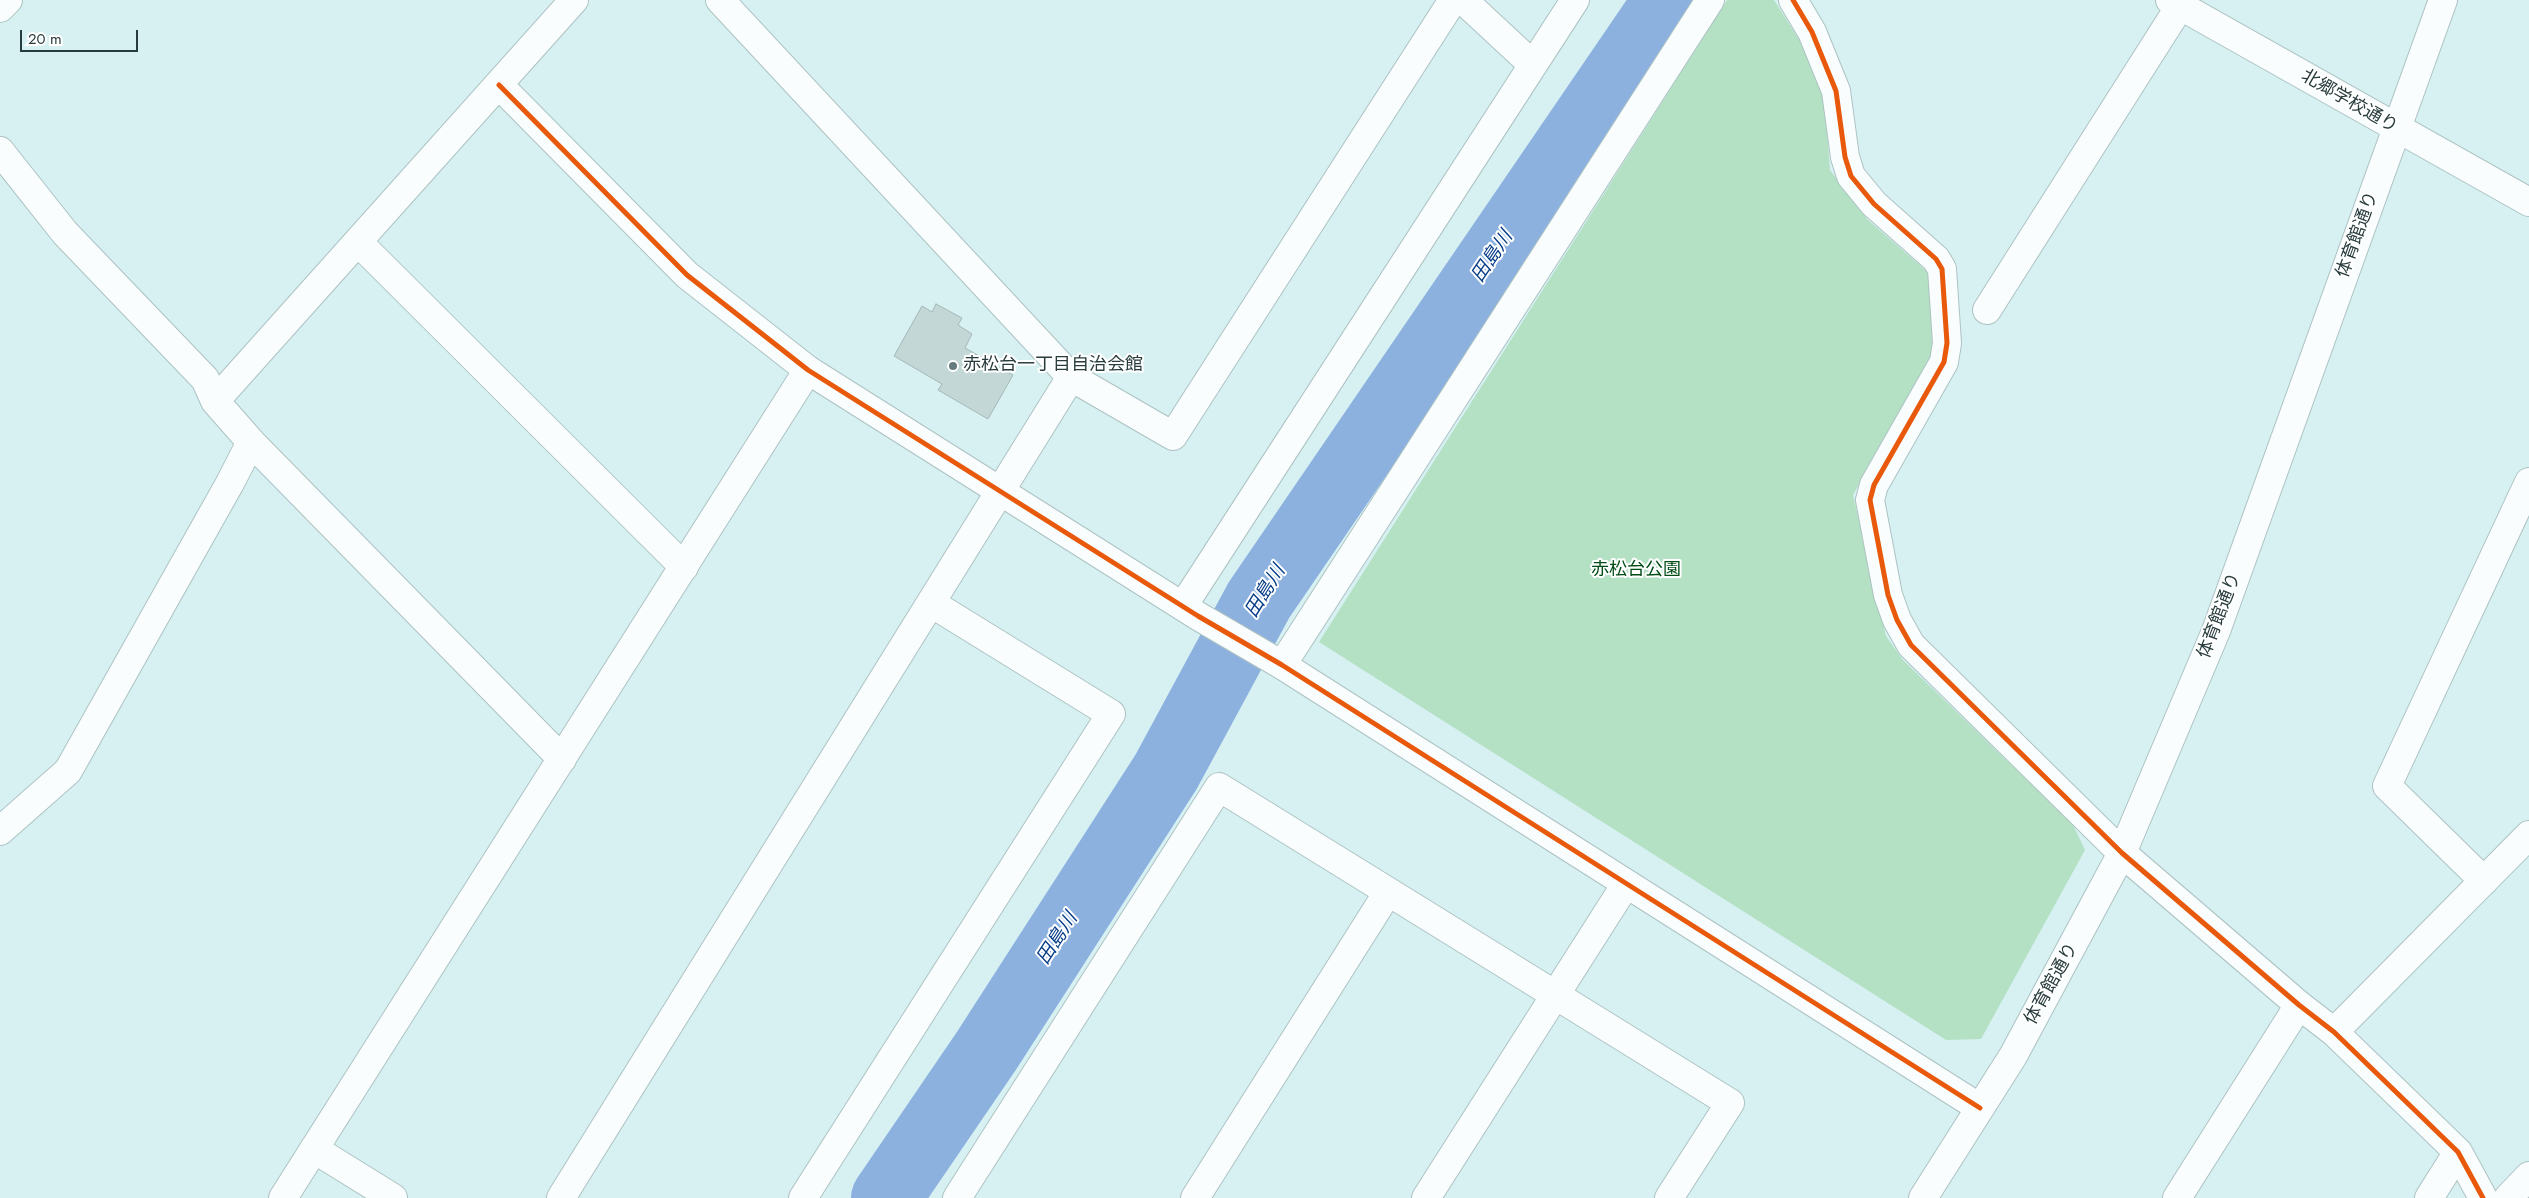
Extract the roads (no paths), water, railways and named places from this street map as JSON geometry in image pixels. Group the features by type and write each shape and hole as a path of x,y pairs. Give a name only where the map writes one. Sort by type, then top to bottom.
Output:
{"street":[{"path":"0,8 8,0"},
{"path":"214,401 574,0"},
{"path":"720,0 1072,376 1173,436 1453,0"},
{"path":"1463,0 1533,65"},
{"path":"1190,611 1575,0"},
{"path":"1277,662 1710,0"},
{"path":"1793,0 1812,32 1836,91 1845,157 1851,176 1874,204 1936,259 1942,269 1947,343 1944,362 1874,485 1870,500 1888,595 1897,620 1911,645 2122,853 2298,1005 2334,1032 2458,1152 2483,1198"},
{"name":"体育館通り","path":"1923,1198 1980,1108 2048,994 2122,853 2216,631 2398,130 2443,0"},
{"path":"1986,310 2175,3"},
{"name":"北郷学校通り","path":"2175,3 2529,202"},
{"path":"499,85 688,275 808,370 1190,611 1277,662 1980,1108"},
{"path":"0,151 65,233 205,379 214,401 251,442 562,759"},
{"path":"358,242 684,567"},
{"path":"283,1198 808,370"},
{"path":"561,1198 1072,376"},
{"path":"0,831 68,771 230,483 251,442"},
{"path":"2484,881 2387,786 2529,482"},
{"path":"803,1198 1111,714 931,603"},
{"path":"957,1198 1219,786 1730,1103 1669,1198"},
{"path":"2334,1032 2529,836"},
{"path":"1426,1198 1626,884"},
{"path":"1195,1198 1388,892"},
{"path":"2177,1198 2298,1005"},
{"path":"314,1149 393,1198"},
{"path":"2429,1198 2458,1152"},
{"path":"2508,1198 2529,1176"}],"waterway":[{"name":"田島川","path":"886,1198 987,1050 1166,772 1259,600 1669,0"}],"place":[{"name":"赤松台一丁目自治会館","path":"953,366"}],"park label":[{"name":"赤松台公園","path":"1636,571"}]}
